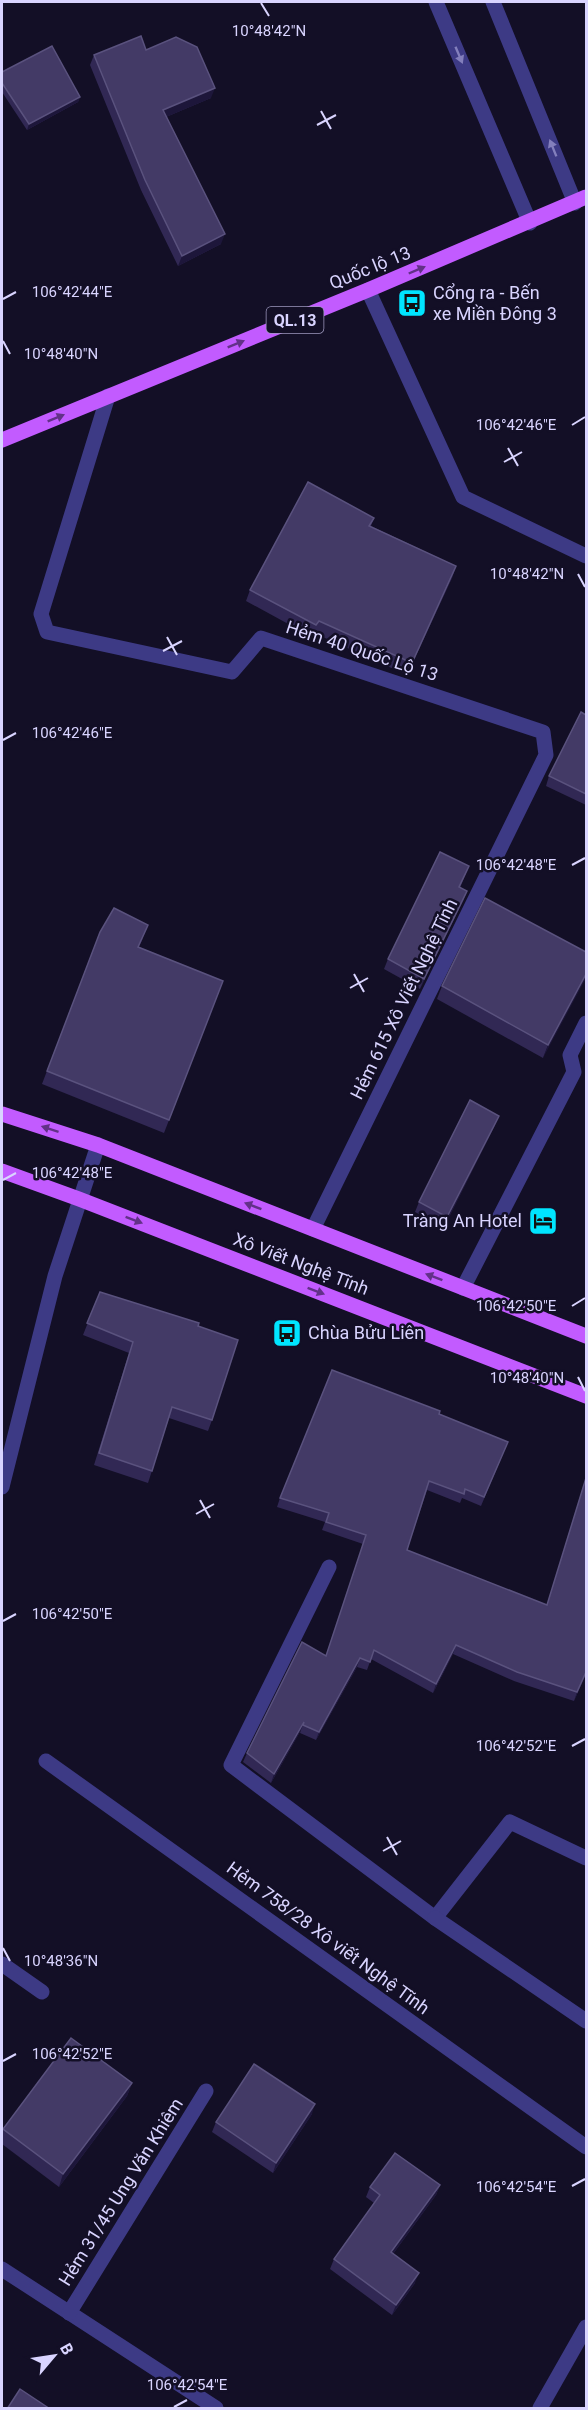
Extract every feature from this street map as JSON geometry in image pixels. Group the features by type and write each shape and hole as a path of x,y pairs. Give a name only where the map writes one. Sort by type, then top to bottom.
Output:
{"main road":[{"name":"Quốc lộ 13","path":"2,440 581,200"},
{"name":"Xô Viết Nghệ Tĩnh","path":"2,1114 98,1145 586,1336"},
{"name":"Xô Viết Nghệ Tĩnh","path":"2,1171 586,1396"}],"street":[{"path":"436,2 530,223"},
{"path":"493,2 581,200"},
{"path":"368,290 463,497 586,556"},
{"name":"Hẻm 40 Quốc Lộ 13","path":"108,396 40,614 48,632 232,672 261,638 543,732 546,755"},
{"name":"Hẻm 615 Xô Viết Nghệ Tĩnh","path":"312,1229 546,755"},
{"path":"463,1288 580,1070 570,1055 586,1023"},
{"path":"2,1487 55,1276 98,1145"},
{"path":"329,1567 231,1765 435,1918 586,2021"},
{"name":"Hẻm 758/28 Xô viết Nghệ Tĩnh","path":"46,1761 586,2147"},
{"path":"435,1918 510,1822 586,1858"},
{"path":"2,1964 42,1992"},
{"name":"Hẻm 31/45 Ung Văn Khiêm","path":"69,2313 206,2091"},
{"path":"2,2270 216,2409"},
{"path":"540,2409 586,2327"}],"building":[{"path":"141,36 146,50 176,37 197,47 215,88 163,110 225,234 182,256 145,180 94,55"},
{"path":"52,46 80,97 29,124 2,83 2,72"},
{"path":"308,482 374,518 369,526 456,566 412,663 319,621 316,625 250,590"},
{"path":"581,712 586,715 586,794 549,776"},
{"path":"440,852 469,866 459,887 467,891 424,979 388,959"},
{"path":"485,898 586,952 586,974 548,1045 442,986"},
{"path":"114,908 148,925 138,947 223,981 169,1120 47,1071 100,932"},
{"path":"470,1100 499,1116 447,1217 419,1202"},
{"path":"100,1292 199,1323 198,1326 238,1340 212,1420 172,1407 152,1471 99,1453 133,1342 87,1323"},
{"path":"332,1370 440,1411 439,1414 508,1442 484,1497 465,1489 464,1494 429,1481 407,1550 547,1605 586,1478 586,1672 577,1692 517,1672 456,1645 436,1684 374,1650 370,1662 360,1658 319,1732 303,1725 304,1722 274,1774 247,1753 302,1642 326,1656 366,1535 326,1522 329,1513 280,1498"},
{"path":"71,2038 132,2083 63,2174 3,2129"},
{"path":"254,2064 315,2104 276,2163 216,2122"},
{"path":"395,2153 440,2185 391,2252 419,2273 396,2305 334,2259 380,2195 370,2187"},
{"path":"20,2389 50,2409 7,2409"}],"place":[{"name":"Cổng ra - Bến xe Miền Đông 3","path":"412,303"},
{"name":"Tràng An Hotel","path":"543,1221"},
{"name":"Chùa Bửu Liên","path":"287,1333"}]}
